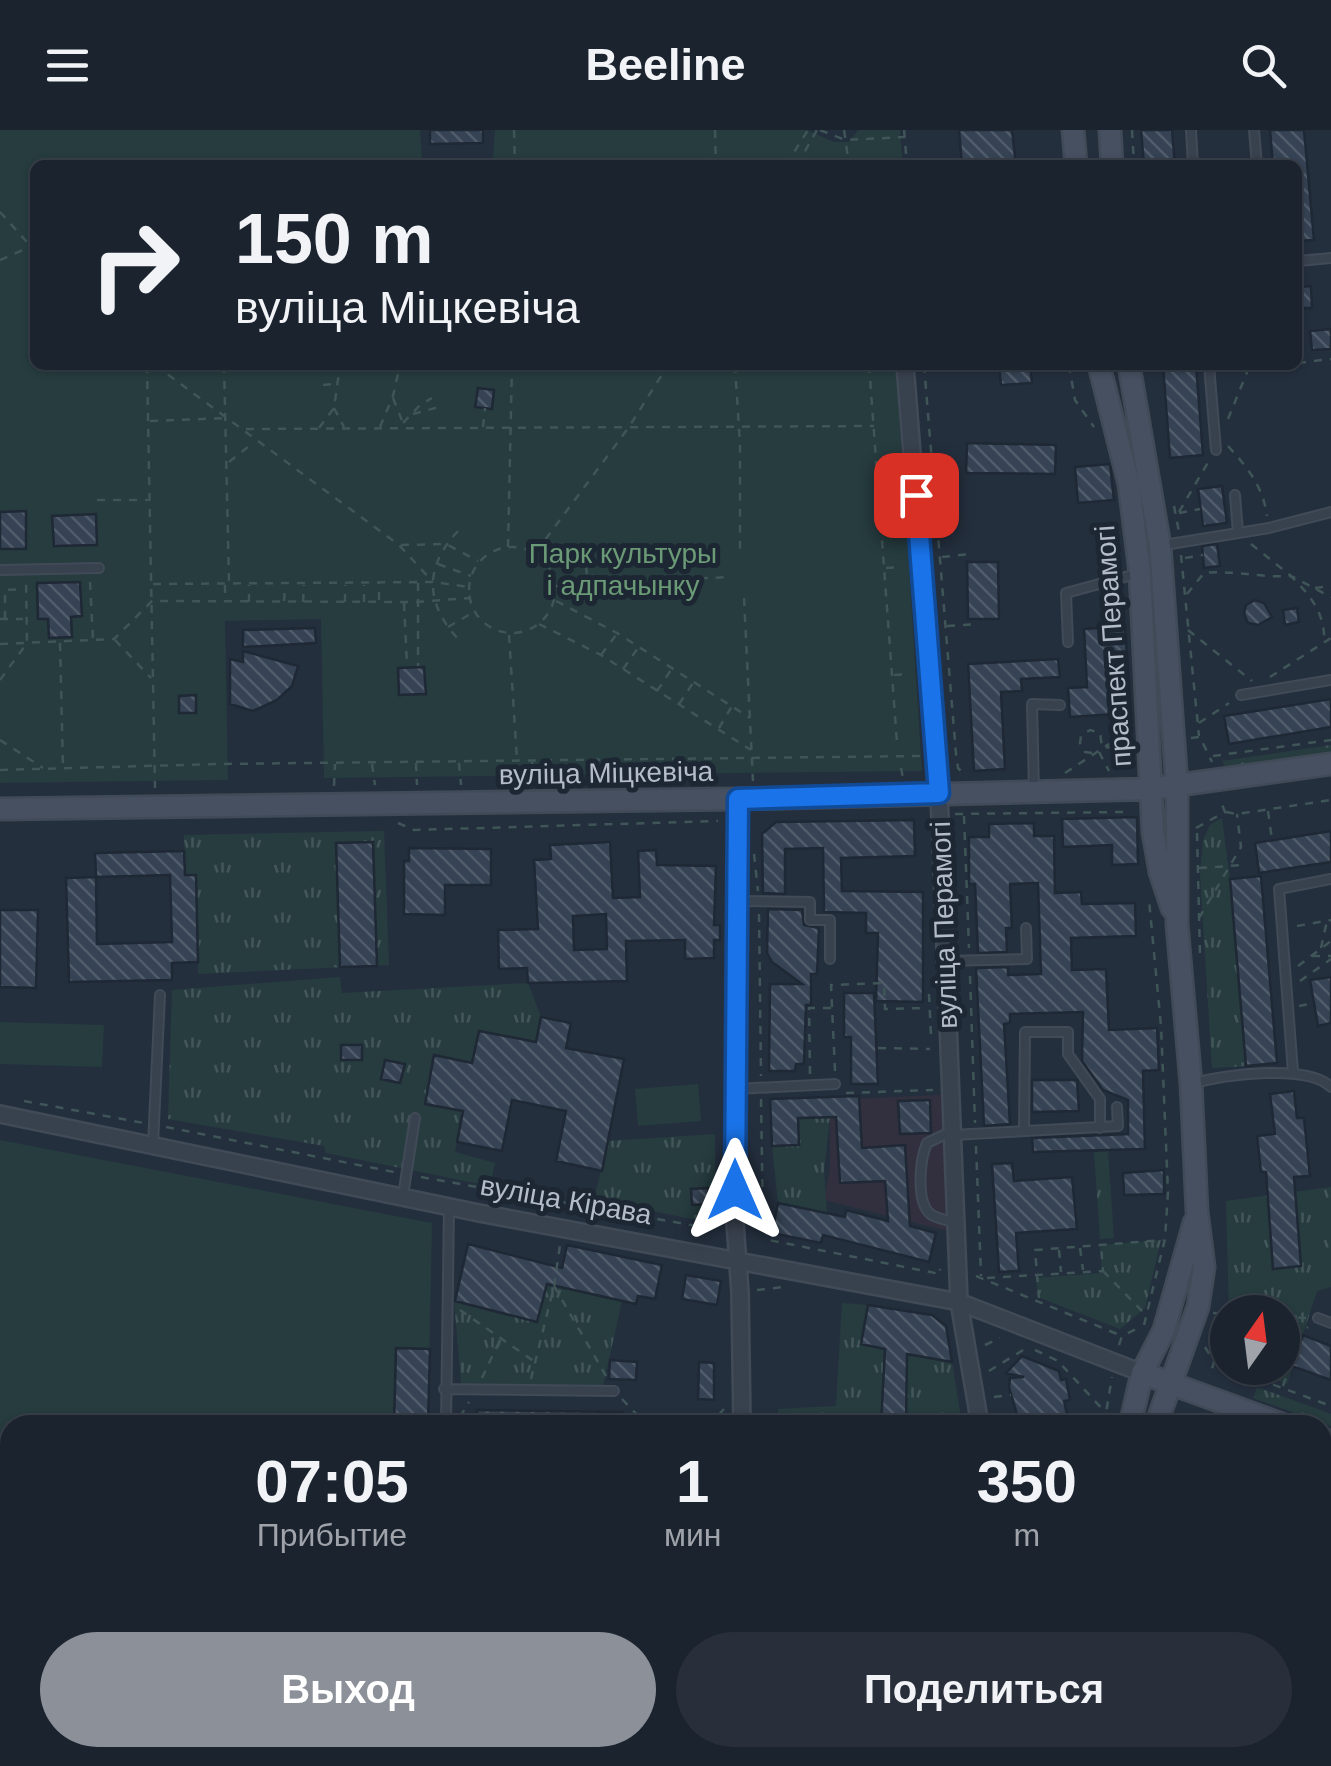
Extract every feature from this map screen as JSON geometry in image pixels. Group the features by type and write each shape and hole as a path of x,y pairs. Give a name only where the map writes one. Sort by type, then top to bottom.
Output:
{"main road":[{"path":"1073,130 1076,160"},
{"path":"1110,130 1112,160"},
{"name":"праспект Перамогі","path":"1100,370 1129,484 1140,574 1150,788 1160,872 1177,924"},
{"name":"праспект Перамогі","path":"1130,370 1160,546 1177,786 1177,924 1204,1268 1198,1307 1159,1415"},
{"name":"вуліца Міцкевіча","path":"0,809 738,799 1150,788 1331,764"},
{"name":"праспект Перамогі","path":"1132,1415 1142,1373 1164,1330 1197,1211"},
{"name":"вуліца Кірава","path":"1142,1373 1257,1415"}],"street":[{"name":"вуліца Перамогі","path":"905,370 939,793 960,1302 973,1415"},
{"path":"738,799 735,1224 742,1415"},
{"name":"вуліца Кірава","path":"0,1114 450,1206 960,1302 1142,1373"}],"lane":[{"path":"1190,130 1193,160"},
{"path":"1254,130 1257,160"},
{"path":"1302,261 1331,258"},
{"path":"1208,370 1216,450"},
{"path":"1235,496 1238,533"},
{"path":"1160,546 1269,528 1331,512"},
{"path":"0,570 94,568"},
{"path":"1068,642 1066,593 1140,574"},
{"path":"1241,694 1331,680"},
{"path":"1034,791 1032,704 1060,705"},
{"path":"1292,1072 1279,888 1331,880"},
{"path":"737,902 810,902 810,920 830,920 830,959"},
{"path":"945,961 1027,959 1026,928"},
{"path":"154,1145 160,995"},
{"path":"1024,1131 1025,1032 1068,1032 1068,1054 1100,1098 1100,1128"},
{"path":"1191,1084 1292,1072 1325,1082 1331,1088"},
{"path":"736,1089 835,1084"},
{"path":"958,1223 932,1215 923,1202 921,1155 926,1142 952,1133 1118,1126 1117,1107"},
{"path":"403,1196 415,1118"},
{"path":"445,1415 450,1206"},
{"path":"1318,1318 1331,1323"},
{"path":"444,1389 614,1391"}],"path":[{"path":"514,130 515,160"},
{"path":"715,130 716,160"},
{"path":"789,160 808,130"},
{"path":"800,160 818,130 845,140 905,138"},
{"path":"844,130 848,160"},
{"path":"904,130 907,160"},
{"path":"1132,130 1134,160"},
{"path":"710,160 715,149"},
{"path":"796,150 804,154"},
{"path":"0,212 30,245"},
{"path":"0,260 30,249"},
{"path":"1302,363 1331,359"},
{"path":"147,370 155,805"},
{"path":"161,370 399,545 432,582"},
{"path":"224,370 228,418 226,602"},
{"path":"339,370 334,408 344,429"},
{"path":"379,428 399,370"},
{"path":"508,547 512,370"},
{"path":"536,553 629,428 665,370"},
{"path":"735,370 740,550"},
{"path":"869,370 897,743"},
{"path":"924,370 958,768 966,776 964,814 984,1277 1103,1270"},
{"path":"1070,370 1075,400 1094,427"},
{"path":"324,384 336,384"},
{"path":"393,396 407,428"},
{"path":"403,423 432,398"},
{"path":"411,414 439,407"},
{"path":"318,429 334,408"},
{"path":"483,428 485,408"},
{"path":"148,420 228,418"},
{"path":"246,429 874,426"},
{"path":"1221,437 1252,474 1265,500 1269,528"},
{"path":"228,464 253,443"},
{"path":"877,466 890,466"},
{"path":"97,500 150,500"},
{"path":"1178,513 1200,509"},
{"path":"458,531 436,563 432,582 434,601 446,628 462,643"},
{"path":"1238,533 1310,594 1325,630 1324,643"},
{"path":"399,545 446,544 479,562"},
{"path":"508,547 536,553 552,573 556,586 555,600 540,624 508,634 489,627 474,612 469,598 471,576 479,562 487,554 508,547"},
{"path":"940,558 970,554"},
{"path":"1182,558 1203,555"},
{"path":"436,563 471,576"},
{"path":"586,566 586,574 593,574 594,586"},
{"path":"884,568 900,567"},
{"path":"93,640 94,568"},
{"path":"0,680 27,643 26,570"},
{"path":"1186,596 1204,573 1230,571 1262,578 1291,576 1331,597"},
{"path":"556,586 729,577"},
{"path":"152,584 432,582 469,587"},
{"path":"249,583 249,602"},
{"path":"284,602 285,583"},
{"path":"364,583 364,602"},
{"path":"379,583 379,602"},
{"path":"303,602 304,584"},
{"path":"345,584 345,602"},
{"path":"418,584 418,666"},
{"path":"1314,588 1331,586"},
{"path":"26,589 5,590 3,619 26,618"},
{"path":"0,644 114,639 152,602 417,602 469,598"},
{"path":"540,624 601,655 752,750 744,598"},
{"path":"555,600 752,718"},
{"path":"404,602 407,665"},
{"path":"446,628 474,612"},
{"path":"946,626 978,624"},
{"path":"1188,630 1257,685"},
{"path":"508,634 517,760"},
{"path":"601,655 617,634"},
{"path":"114,639 153,679"},
{"path":"60,642 63,768"},
{"path":"623,670 639,647"},
{"path":"657,690 672,668"},
{"path":"892,675 910,674"},
{"path":"679,704 694,682"},
{"path":"718,729 732,706"},
{"path":"1060,776 1136,727 1136,738"},
{"path":"1092,753 1082,749 1080,743 1087,730 1100,733 1100,749 1110,774"},
{"path":"0,740 44,769"},
{"path":"1212,756 1331,740"},
{"path":"1100,749 1137,749"},
{"path":"0,770 898,756"},
{"path":"459,761 462,786"},
{"path":"334,786 335,762"},
{"path":"372,762 375,786"},
{"path":"416,762 418,796"},
{"path":"1225,812 1237,814 1331,800"},
{"path":"1268,810 1272,840"},
{"path":"964,814 1124,812"},
{"path":"1199,920 1241,847 1237,814"},
{"path":"754,851 759,903 763,1225 769,1240 940,1274"},
{"path":"1198,868 1244,865"},
{"path":"1144,1325 1166,1240 1168,1192 1161,1026 1148,891"},
{"path":"1281,928 1329,921 1321,949"},
{"path":"1285,976 1331,941"},
{"path":"1311,956 1331,957"},
{"path":"1286,990 1331,957"},
{"path":"929,1008 886,1010 884,982 831,985 836,1094 934,1090"},
{"path":"810,1085 809,1008 832,1008"},
{"path":"878,1048 932,1049"},
{"path":"20,1100 720,1231 735,1224 763,1225"},
{"path":"1039,1300 1035,1250 1166,1240"},
{"path":"528,1390 561,1241"},
{"path":"1101,1244 1103,1270 1146,1315"},
{"path":"1080,1246 1083,1272"},
{"path":"1059,1248 1061,1274"},
{"path":"554,1286 614,1391 636,1415"},
{"path":"446,1301 535,1362"},
{"path":"1300,1318 1318,1318"},
{"path":"1300,1333 1318,1318"},
{"path":"967,1350 1003,1336 1010,1338"},
{"path":"984,1375 1028,1346 1058,1361 1061,1369 1106,1415"},
{"path":"1275,1385 1331,1406"},
{"path":"988,1398 1011,1396"},
{"path":"718,1415 728,1404"}],"shaded area":[{"path":"941,1095 952,1232 824,1200 830,1170 830,1100"}],"green space":[{"name":"Парк культуры і адпачынку","path":"0,130 420,130 422,160 30,160 30,370 896,370 922,771 324,778 321,619 225,621 228,780 0,783 0,549 26,548 25,512 0,512","holes":["53,516 97,544 54,546","80,582 81,616 71,617 72,636 48,619 38,619 37,584","424,667 425,694 399,695 398,668"]},
{"name":"Парк культуры і адпачынку","path":"495,130 807,130 834,142 849,142 858,130 900,130 903,160 422,160 493,158"},
{"path":"1331,745 1331,754 1226,769 1222,761"},
{"path":"1222,818 1246,1066 1212,1068 1200,875 1203,840 1210,825"},
{"path":"384,831 389,965 198,974 196,875 185,875 184,835"},
{"path":"340,977 342,993 528,983 541,1017 536,1042 479,1031 472,1063 434,1056 425,1103 463,1111 455,1152 495,1163 490,1186 326,1153 324,1146 168,1119 172,990"},
{"path":"0,1022 104,1025 102,1067 0,1064"},
{"path":"698,1084 701,1121 638,1126 635,1089"},
{"path":"830,1117 824,1171 827,1213 778,1203 772,1146 799,1145 798,1118"},
{"path":"715,1134 716,1224 594,1199 608,1141"},
{"path":"0,1140 432,1223 428,1415 0,1415"},
{"path":"1108,1151 1114,1238 1100,1239 1094,1152"},
{"path":"1331,1187 1331,1287 1317,1291 1300,1344 1300,1295 1229,1295 1226,1201"},
{"path":"1161,1240 1145,1308 1120,1329 1038,1297 1036,1278 1102,1273 1100,1245"},
{"path":"547,1283 622,1301 603,1386 461,1383 454,1301 537,1322"},
{"path":"842,1303 868,1305 861,1344 885,1349 882,1415 778,1415 778,1409 836,1406"},
{"path":"907,1354 952,1362 961,1415 906,1415"},
{"path":"1257,1387 1331,1415 1300,1415 1253,1398"}],"building":[{"path":"430,130 483,130 483,143 430,144"},
{"path":"959,130 1012,130 1015,160 962,160"},
{"path":"1141,130 1172,130 1175,160 1144,160"},
{"path":"1270,130 1304,130 1314,240 1302,241 1302,160 1273,160"},
{"path":"1311,286 1312,308 1302,308 1302,287"},
{"path":"1331,329 1331,349 1312,350 1310,331"},
{"path":"1000,370 1031,370 1032,383 1001,385"},
{"path":"1163,370 1196,370 1203,455 1170,458"},
{"path":"478,388 494,390 492,409 475,407"},
{"path":"967,443 1056,445 1055,474 966,473"},
{"path":"1110,464 1114,500 1078,503 1075,467"},
{"path":"1222,486 1227,523 1203,526 1198,489"},
{"path":"26,511 26,549 0,549 0,512"},
{"path":"96,514 97,545 54,546 52,516"},
{"path":"1217,544 1220,566 1204,568 1202,546"},
{"path":"967,562 998,562 999,619 968,619"},
{"path":"80,582 82,616 71,617 72,637 49,638 48,619 38,619 37,583"},
{"path":"1255,600 1264,603 1272,617 1258,625 1248,623 1244,614 1246,605"},
{"path":"1297,608 1299,622 1285,625 1283,610"},
{"path":"1125,626 1131,713 1070,717 1068,688 1087,687 1084,629"},
{"path":"315,628 316,643 243,647 243,630"},
{"path":"243,651 298,666 292,686 277,700 253,711 230,704 230,659 243,662"},
{"path":"1058,659 1060,677 1021,679 1022,691 1001,692 1005,769 974,771 968,664"},
{"path":"424,667 426,694 399,695 398,668"},
{"path":"196,695 196,713 179,713 179,696"},
{"path":"1331,699 1331,727 1229,744 1224,716"},
{"path":"1137,817 1138,864 1112,865 1112,845 1063,847 1062,819"},
{"path":"914,820 915,856 841,858 842,891 923,892 923,1002 876,1001 878,933 866,933 866,913 824,912 823,848 785,849 785,894 763,893 762,834 776,822"},
{"path":"1034,823 1034,836 1054,836 1055,893 1081,892 1082,904 1135,903 1136,936 1071,938 1072,970 1106,969 1109,1030 1157,1028 1159,1070 1143,1071 1145,1149 1033,1152 1032,1138 1128,1134 1128,1100 1103,1090 1082,1061 1083,1012 1010,1014 1010,1023 1004,1024 1010,1124 984,1126 976,968 1008,967 1008,975 1041,974 1038,883 1010,884 1012,928 1006,928 1007,952 978,953 975,884 969,884 969,837 989,837 989,824"},
{"path":"1331,831 1331,862 1259,873 1255,843"},
{"path":"373,842 377,966 340,967 336,843"},
{"path":"610,842 613,898 640,897 638,851 656,850 657,865 716,866 714,925 720,925 720,940 714,940 714,958 685,959 685,940 626,941 627,981 528,983 527,968 499,969 498,930 538,929 534,860 551,859 550,845","holes":["606,914 607,949 574,950 573,916"]},
{"path":"409,848 491,849 491,885 445,885 445,915 404,914 404,861 409,861"},
{"path":"184,851 185,875 196,875 198,962 172,963 172,980 69,982 66,878 96,877 95,853","holes":["170,875 172,942 97,944 96,877"]},
{"path":"1261,876 1277,1063 1246,1066 1230,879"},
{"path":"768,909 802,910 804,925 819,928 817,974 811,974 811,1005 806,1005 804,1064 796,1064 795,1071 769,1071 770,984 802,984 772,962 767,953"},
{"path":"0,910 38,910 36,988 0,987"},
{"path":"1331,977 1331,1023 1318,1026 1310,980"},
{"path":"844,993 874,993 878,1084 851,1084 851,1037 844,1037"},
{"path":"541,1017 571,1023 566,1048 624,1059 602,1171 556,1161 566,1111 512,1100 502,1151 457,1142 463,1111 425,1104 434,1055 472,1063 479,1031 536,1042"},
{"path":"341,1045 362,1045 362,1060 341,1060"},
{"path":"385,1060 405,1064 400,1083 381,1079"},
{"path":"1032,1080 1077,1080 1079,1111 1032,1112"},
{"path":"1294,1091 1297,1118 1304,1118 1310,1176 1294,1177 1301,1266 1273,1269 1266,1172 1261,1172 1257,1136 1275,1134 1270,1094"},
{"path":"859,1096 862,1148 905,1145 910,1226 936,1233 929,1262 823,1235 821,1243 772,1233 778,1203 845,1217 846,1210 888,1221 885,1181 840,1183 836,1117 798,1118 799,1145 772,1146 770,1099"},
{"path":"930,1100 931,1133 900,1134 898,1101"},
{"path":"1012,1163 1014,1181 1072,1177 1077,1229 1016,1233 1019,1271 999,1272 992,1164"},
{"path":"1164,1170 1164,1194 1124,1195 1123,1173"},
{"path":"708,1188 709,1204 692,1205 691,1189"},
{"path":"468,1244 562,1268 567,1245 662,1265 655,1299 638,1296 636,1304 547,1284 537,1322 455,1301"},
{"path":"686,1275 721,1281 717,1305 682,1299"},
{"path":"868,1305 932,1315 946,1326 952,1362 907,1354 906,1415 882,1415 885,1349 861,1344"},
{"path":"1303,1335 1331,1346 1331,1380 1300,1369"},
{"path":"396,1348 430,1349 428,1415 394,1415"},
{"path":"1022,1356 1059,1371 1061,1380 1066,1379 1070,1400 1064,1401 1067,1414 1017,1415 1010,1378 1024,1377 1006,1373"},
{"path":"610,1360 637,1362 636,1380 609,1379"},
{"path":"699,1362 714,1363 714,1400 698,1399"},
{"path":"477,1410 623,1412 623,1415 477,1415"}],"route":[{"path":"735,1190 738,799 939,793 916,495"}]}
